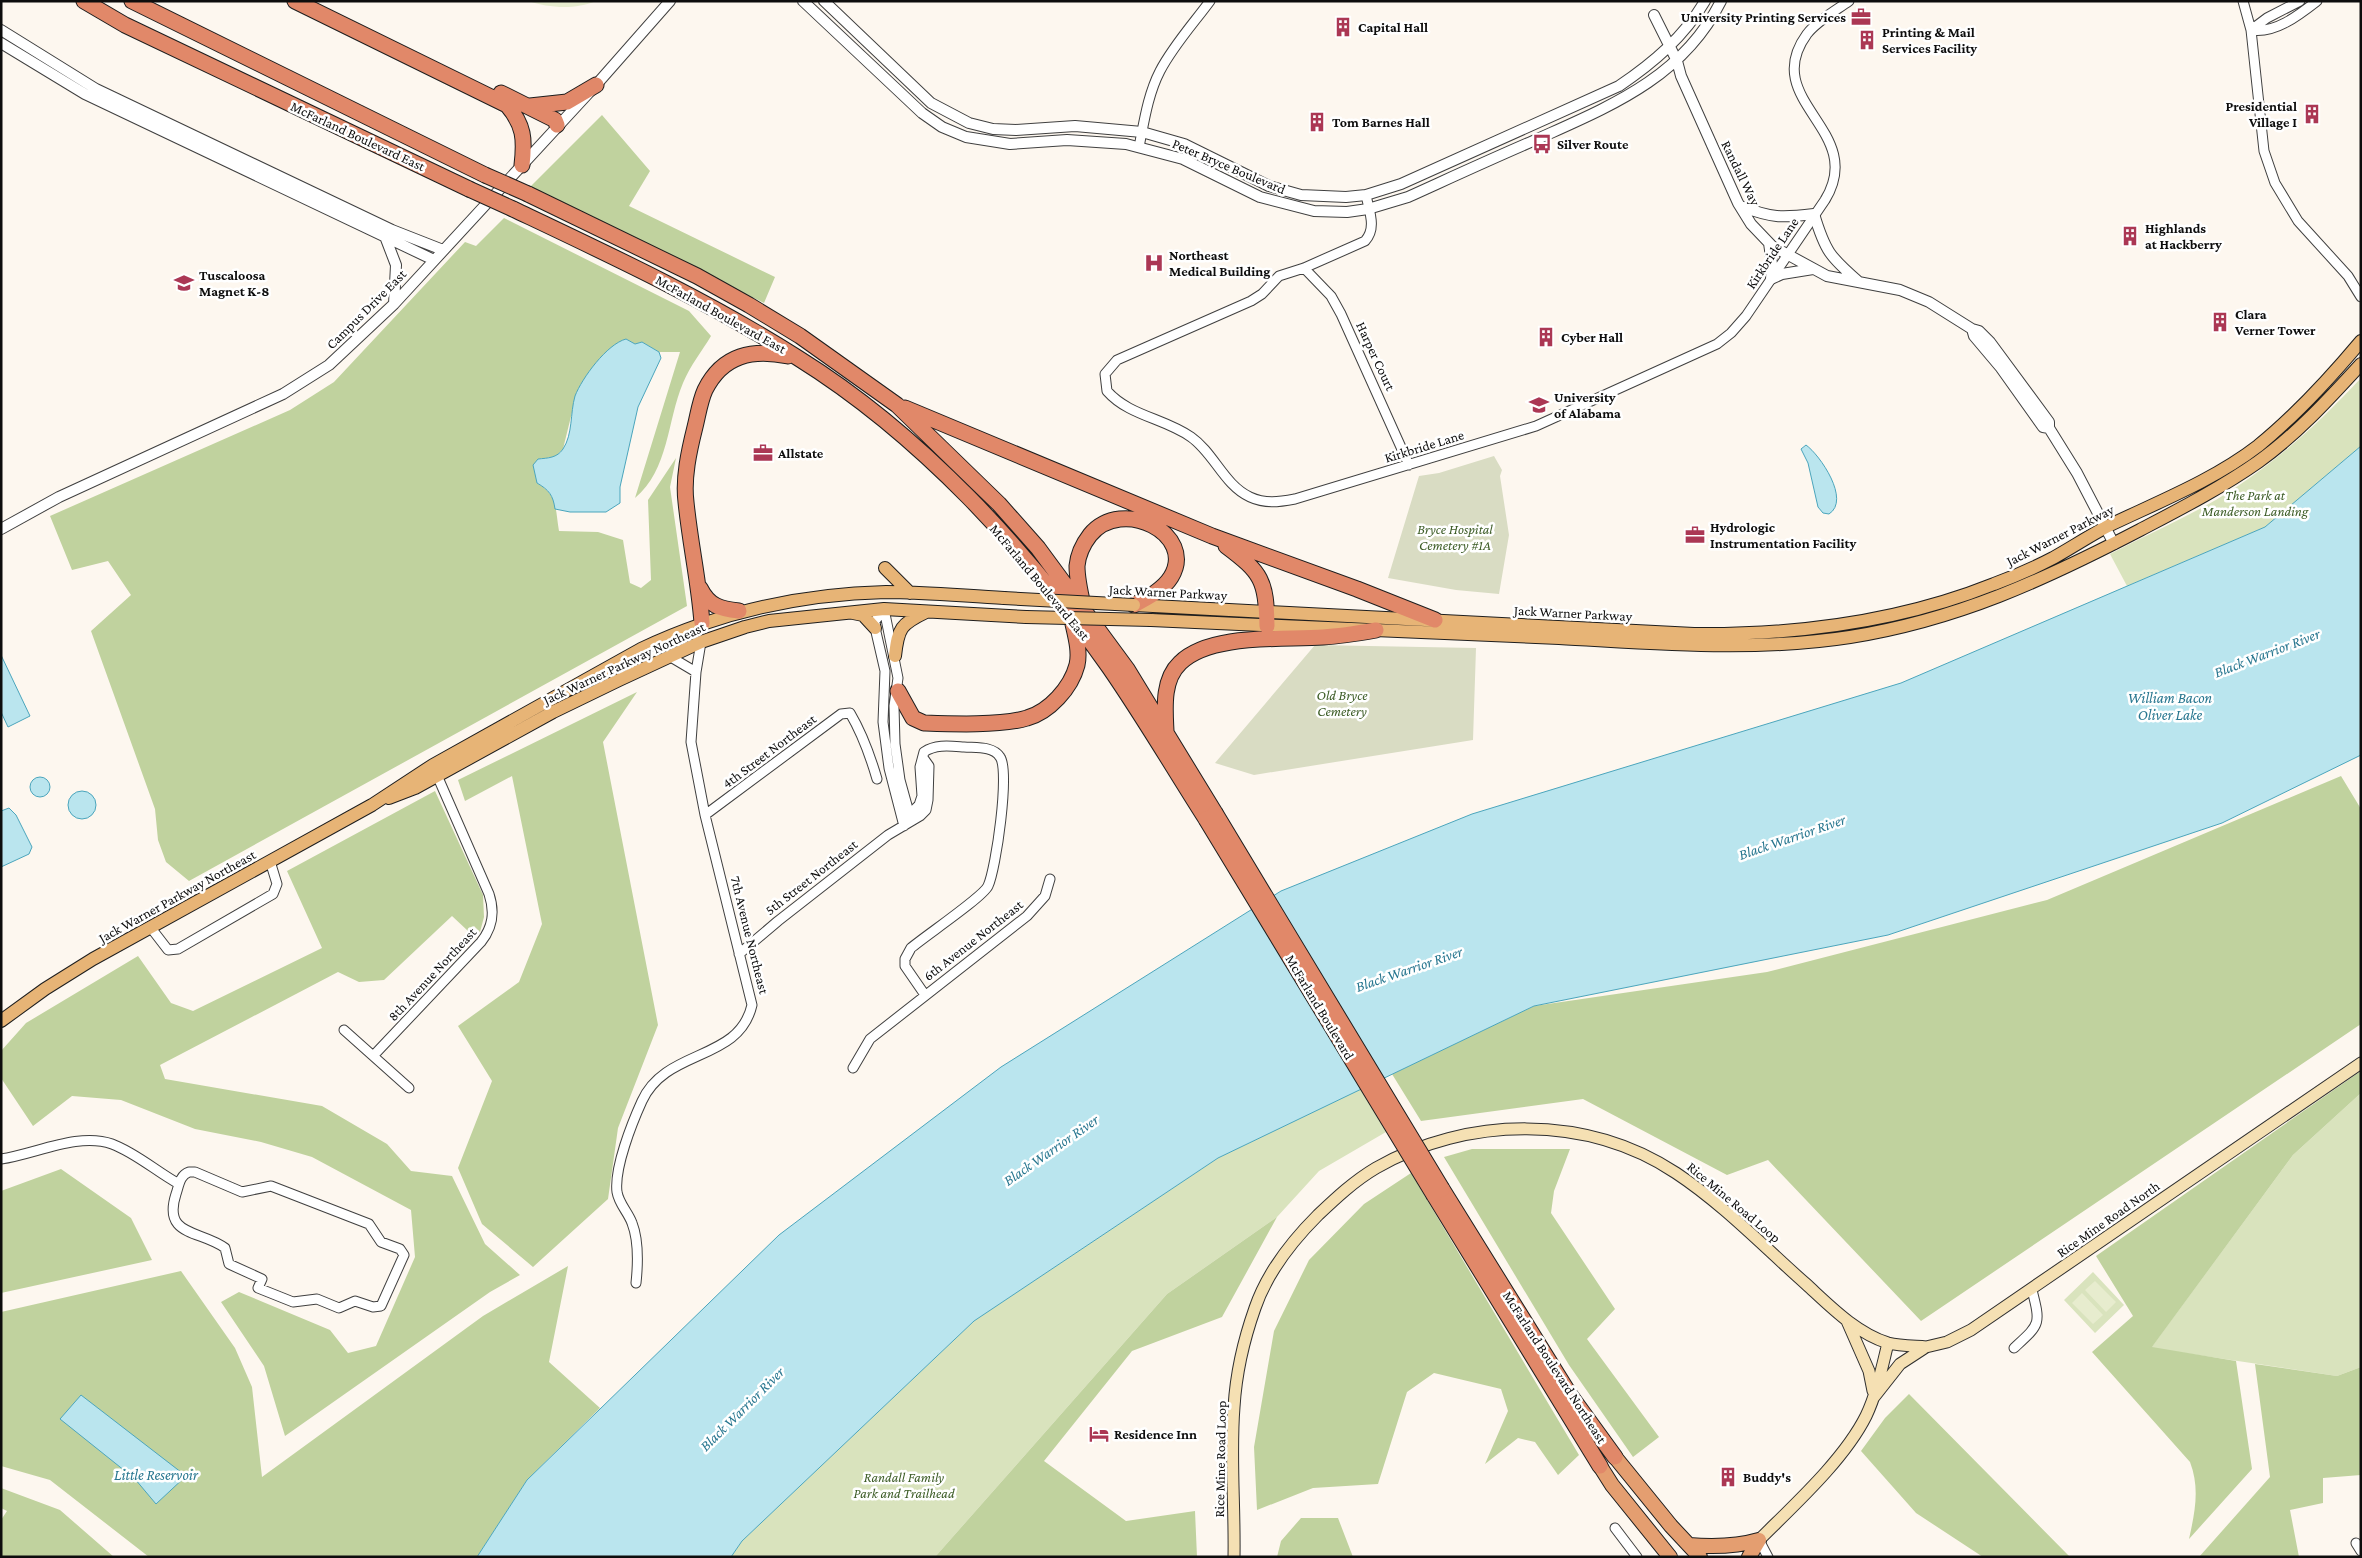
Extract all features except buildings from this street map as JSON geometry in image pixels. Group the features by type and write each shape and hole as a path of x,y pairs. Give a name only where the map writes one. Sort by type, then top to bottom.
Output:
{"highway":[{"name":"McFarland Boulevard East","path":"84,1 125,25 695,296 800,358 848,392 917,449 962,490 1127,669 1166,733 1210,816"},
{"name":"McFarland Boulevard East","path":"132,1 485,175 697,276 800,336 897,405 999,504 1038,548 1109,668 1210,816"},
{"path":"296,1 544,123 557,125"},
{"path":"312,1 555,120 557,125"},
{"path":"527,106 566,102 596,85"},
{"path":"507,105 518,118 522,130 524,149 522,165"},
{"path":"702,623 699,586 685,501 688,451 705,391 714,376 729,362 752,352 771,352 800,358"},
{"path":"897,405 1212,536 1357,589 1434,620"},
{"path":"898,691 913,718 924,723 1009,721 1026,718 1044,710 1070,683 1077,664 1077,565 1083,544 1104,523 1124,518 1145,521 1162,531 1173,548 1176,563 1171,578 1156,592 1134,605"},
{"path":"1212,536 1248,563 1261,578 1266,597 1267,619"},
{"path":"699,586 706,599 720,609 739,611"},
{"path":"1166,733 1165,700 1169,680 1180,663 1196,652 1225,643 1326,637 1376,630"},
{"name":"McFarland Boulevard","path":"1210,816 1438,1192"},
{"name":"McFarland Boulevard Northeast","path":"1438,1192 1570,1395 1615,1457 1671,1526 1700,1557"},
{"name":"McFarland Boulevard Northeast","path":"1438,1192 1600,1466 1660,1550 1670,1557"},
{"path":"1718,1557 1741,1545 1758,1540"},
{"path":"1749,1557 1758,1540"},
{"path":"1689,1545 1710,1547 1741,1545"}],"main road":[{"name":"Jack Warner Parkway","path":"1026,617 1151,620 1434,620 1694,634 1748,635 1797,631 1897,614 1993,585 2050,560 2106,528 2193,485 2257,446 2328,380 2361,341"},
{"name":"Jack Warner Parkway","path":"702,623 739,611 803,600 886,592 1134,605 1376,630 1749,645 1848,637 1897,628 1972,608 2014,592 2114,544 2214,490 2259,461 2298,429 2361,364"},
{"path":"885,568 910,594"},
{"path":"884,609 886,592"},
{"name":"Jack Warner Parkway Northeast","path":"552,706 701,642 769,621 884,609 1026,617"},
{"path":"895,656 897,637 905,622 928,611"},
{"path":"851,612 862,615 876,628"},
{"name":"7th Avenue Northeast","path":"701,642 702,623"},
{"name":"Jack Warner Parkway Northeast","path":"1,1021 65,976 372,805 415,788 435,771 552,706 641,649 702,623"},
{"name":"Rice Mine Road North","path":"1874,1397 1900,1364 1926,1347 1947,1342 1966,1333 2032,1290 2361,1063"},
{"name":"Rice Mine Road Loop","path":"1234,1557 1234,1406 1245,1340 1256,1305 1272,1274 1299,1234 1337,1196 1373,1170 1424,1145 1446,1138 1505,1129 1545,1129 1584,1135 1622,1146 1676,1173 1706,1195 1847,1321 1888,1343 1926,1347"},
{"path":"1847,1321 1869,1371 1874,1397"},
{"name":"Rice Mine Road North","path":"1758,1540 1851,1442 1866,1416 1874,1397 1888,1343"}],"street":[{"name":"Campus Drive East","path":"1,529 59,497 283,394 329,365 394,304 557,125 596,85 670,1"},
{"name":"Peter Bryce Boulevard","path":"803,1 922,113 956,133 995,144 1087,140 1139,147 1183,160 1260,197 1286,206 1314,211 1347,212 1368,209 1408,197 1616,104 1655,79 1677,61 1696,40 1722,1"},
{"name":"Peter Bryce Boulevard","path":"824,1 931,102 969,123 1008,130 1075,126 1142,132 1189,146 1284,191 1323,198 1366,195 1402,184 1619,86 1647,68 1669,47 1694,19 1705,1"},
{"path":"1139,147 1150,98 1159,72 1178,42 1210,1"},
{"name":"Kirkbride Lane","path":"1366,195 1372,228 1370,235 1365,241 1304,268 1279,276 1262,294 1251,301 1116,360 1105,374 1107,391 1129,409 1189,436 1208,452 1232,483 1242,492 1261,501 1277,502 1295,499 1536,426 1717,344 1739,325 1830,191 1836,176 1836,161 1828,137 1800,94 1796,66 1800,48 1807,35 1849,1"},
{"path":"2243,1 2251,30 2261,135 2264,151 2275,183 2301,225 2348,276 2361,297"},
{"path":"2251,30 2268,18 2300,1"},
{"path":"2251,30 2269,30 2300,15 2318,1"},
{"name":"Randall Way","path":"1654,15 1677,61 1681,76 1740,206 1751,224 1769,243 1786,256 1812,269 1827,276 1900,290 1929,302 1972,329 1974,336 2001,368 2042,427 2049,428 2076,473 2114,544"},
{"path":"1,30 96,89 392,230 443,250"},
{"path":"1,43 85,94 386,239 434,260"},
{"path":"1740,206 1767,216 1780,218 1814,214 1823,243 1829,254 1860,282"},
{"path":"386,239 396,265 394,304"},
{"path":"1769,243 1772,264 1771,279 1782,274 1812,269"},
{"name":"Harper Court","path":"1304,268 1331,296 1341,314 1408,465"},
{"path":"2348,276 2361,283"},
{"path":"884,609 875,620 886,677 883,722 888,768 908,823"},
{"path":"884,609 895,656 898,691 893,724 908,823"},
{"name":"7th Avenue Northeast","path":"636,1283 638,1262 634,1232 632,1222 617,1194 617,1185 626,1147 643,1100 660,1075 714,1050 731,1039 746,1024 750,1015 752,998 739,954 705,815 691,742 696,672 701,642"},
{"path":"669,656 696,672"},
{"name":"4th Street Northeast","path":"705,815 841,714 850,714 868,748 877,779"},
{"name":"6th Avenue Northeast","path":"925,775 929,766 924,759 924,752 931,747 987,749 1000,757 1004,767 1000,828 988,887 911,948 905,959 905,966 925,995"},
{"name":"8th Avenue Northeast","path":"374,1055 481,942 492,924 493,914 489,894 435,771"},
{"path":"908,823 912,812 919,805 925,775"},
{"name":"5th Street Northeast","path":"739,954 888,835 920,816 926,810 925,775"},
{"path":"904,796 911,799 922,796"},
{"path":"151,928 168,950 178,949 273,894 277,884 270,861"},
{"name":"6th Avenue Northeast","path":"853,1068 870,1039 1027,916 1045,896 1050,879"},
{"path":"344,1030 409,1088"},
{"path":"1,1159 83,1142 98,1141 112,1144 128,1152 179,1184"},
{"path":"189,1172 195,1172 242,1192 271,1186 368,1224 381,1242 403,1252 404,1258 383,1302 377,1307 355,1300 339,1308 317,1298 293,1302 258,1288 262,1278 229,1264 227,1251 221,1245 183,1229 172,1212 179,1184 181,1177 189,1172"},
{"path":"2014,1348 2036,1328 2038,1319 2032,1290"},
{"path":"1615,1528 1637,1557"},
{"path":"1758,1540 1768,1557"}],"green space":[{"path":"528,1 596,1 579,6 562,7"},
{"path":"602,115 650,171 629,206 775,277 764,303 530,187"},
{"path":"504,218 689,311 711,336 683,383 666,444 655,474 635,498 680,352 659,352 642,342 635,344 626,339 576,396 563,449 555,457 538,459 537,483 549,492 552,497 559,531 598,532 623,540 630,583 641,588 651,580 648,500 676,458 670,487 687,606 189,881 166,862 158,840 155,809 91,631 131,595 108,561 72,570 50,516 290,410 334,382 465,242 476,246"},
{"name":"The Park at Manderson Landing","path":"2361,378 2361,446 2265,527 2127,586 2110,554 2189,515 2235,488 2269,464 2301,437"},
{"name":"Bryce Hospital Cemetery #1A","path":"1494,456 1502,470 1500,476 1509,535 1499,594 1456,590 1388,578 1419,476 1439,473"},
{"name":"Old Bryce Cemetery","path":"1315,645 1476,648 1473,740 1254,775 1215,763"},
{"path":"637,692 603,742 658,1025 618,1128 608,1199 533,1267 482,1224 458,1168 492,1081 458,1026 519,982 542,924 512,776 465,801 458,780"},
{"path":"2341,776 2361,809 2361,1024 1921,1321 1768,1160 1727,1175 1583,1099 1421,1121 1392,1074 1534,1006 1767,972 2047,900"},
{"path":"435,791 483,895 484,917 480,932 474,926 468,931 452,916 384,980 359,982 338,972 160,1065 165,1079 322,1106 387,1144 411,1171 452,1176 485,1244 520,1275 490,1292 285,1436 264,1366 221,1302 239,1292 330,1330 348,1353 376,1346 415,1257 411,1210 312,1157 261,1142 195,1129 121,1100 72,1096 33,1126 1,1078 1,1051 26,1023 138,956 171,1003 193,1011 322,948 287,871"},
{"path":"2361,1071 2361,1093 2293,1155 2152,1347 2236,1361 2252,1469 2189,1539 2195,1510 2196,1491 2190,1462 2092,1352 2133,1316 2096,1256"},
{"name":"Randall Family Park and Trailhead","path":"1360,1089 1386,1132 1319,1171 1277,1217 1167,1294 935,1557 731,1557 742,1541 974,1321 1218,1158"},
{"path":"2361,1093 2361,1367 2337,1376 2151,1348 2293,1155"},
{"path":"1472,1149 1570,1149 1554,1191 1551,1213 1615,1309 1587,1339 1659,1437 1633,1457 1569,1365 1444,1157"},
{"path":"61,1169 131,1218 152,1260 1,1293 1,1191"},
{"path":"1411,1173 1579,1455 1558,1475 1535,1442 1518,1438 1485,1464 1508,1411 1501,1389 1434,1373 1407,1392 1378,1484 1313,1488 1257,1510 1254,1447 1274,1331 1309,1260 1364,1204"},
{"path":"1277,1217 1222,1317 1132,1351 1044,1461 1126,1521 1195,1511 1197,1557 935,1557 1167,1294"},
{"path":"568,1266 549,1362 600,1408 527,1480 477,1557 149,1557 50,1480 1,1466 1,1312 181,1271 235,1348 252,1387 262,1477 483,1316"},
{"path":"2093,1272 2124,1305 2095,1333 2064,1300"},
{"path":"2095,1281 2116,1302 2106,1312 2085,1290"},
{"path":"2082,1293 2103,1315 2093,1324 2072,1303"},
{"path":"2255,1364 2337,1376 2361,1367 2361,1475 2323,1478 2323,1503 2290,1510 2299,1557 2199,1557 2270,1477"},
{"path":"1909,1394 2070,1557 1983,1557 1916,1513 1861,1451 1885,1418"},
{"path":"1,1488 60,1510 114,1557 1,1557 1,1520 7,1511 1,1508"},
{"path":"1301,1518 1338,1518 1353,1557 1277,1557 1281,1541"}],"water":[{"path":"626,339 635,344 642,342 659,352 661,358 638,407 620,487 620,503 606,512 570,512 555,509 550,493 537,483 533,465 538,459 549,458 561,452 570,430 573,403 578,389 589,371 603,354"},
{"path":"1806,445 1819,458 1835,489 1837,499 1835,507 1829,514 1823,513 1818,507 1808,463 1801,449"},
{"name":"William Bacon Oliver Lake","path":"2361,446 2361,755 2222,823 1888,935 1534,1006 1218,1158 974,1321 742,1541 731,1557 477,1557 527,1480 779,1235 1001,1067 1281,891 1472,814 1901,683 2265,527"},
{"path":"1,655 30,716 8,727 1,712"},
{"path":"40,777 47,780 50,787 47,794 40,797 33,794 30,787 33,780"},
{"path":"82,791 92,795 96,805 92,815 82,819 72,815 68,805 72,795"},
{"path":"9,808 16,815 32,847 29,854 1,867 1,811"},
{"name":"Little Reservoir","path":"81,1395 186,1476 156,1504 135,1479 60,1419"}],"place":[{"name":"University Printing Services","path":"1861,17"},
{"name":"Capital Hall","path":"1343,27"},
{"name":"Printing & Mail Services Facility","path":"1867,40"},
{"name":"Presidential Village I","path":"2312,114"},
{"name":"Tom Barnes Hall","path":"1317,122"},
{"name":"Silver Route","path":"1542,144"},
{"name":"Highlands at Hackberry","path":"2130,236"},
{"name":"Northeast Medical Building","path":"1154,263"},
{"name":"Tuscaloosa Magnet K-8","path":"184,283"},
{"name":"Clara Verner Tower","path":"2220,322"},
{"name":"Cyber Hall","path":"1546,337"},
{"name":"University of Alabama","path":"1539,405"},
{"name":"Allstate","path":"763,453"},
{"name":"Hydrologic Instrumentation Facility","path":"1695,535"},
{"name":"Residence Inn","path":"1099,1434"},
{"name":"Buddy's","path":"1728,1477"}],"water label":[{"name":"Black Warrior River","path":"2267,653"},
{"name":"Black Warrior River","path":"1792,837"},
{"name":"Black Warrior River","path":"1409,969"},
{"name":"Black Warrior River","path":"1051,1150"},
{"name":"Black Warrior River","path":"742,1409"}]}
